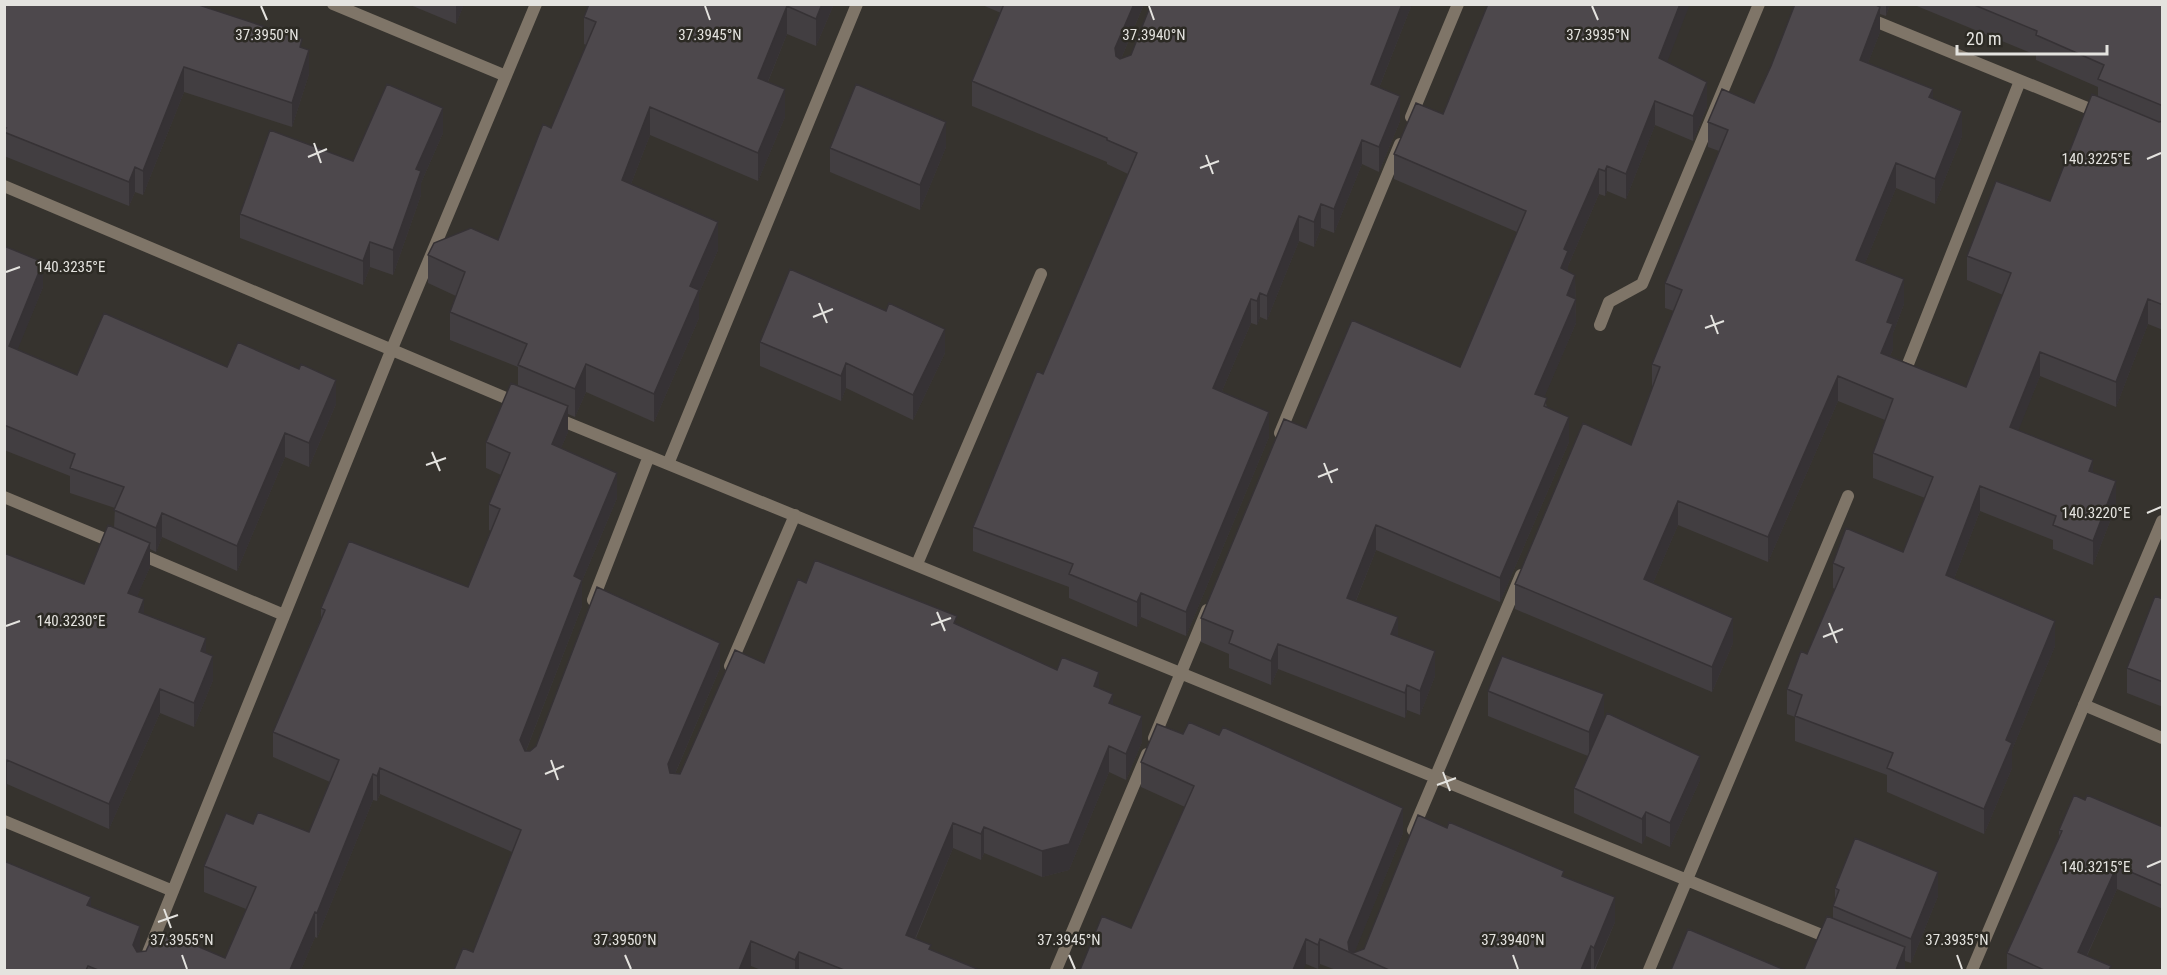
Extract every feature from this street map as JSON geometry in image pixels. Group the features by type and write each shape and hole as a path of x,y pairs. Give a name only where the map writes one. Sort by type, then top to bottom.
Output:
{"street":[{"path":"333,4 506,75"},
{"path":"141,970 391,351 536,4"},
{"path":"668,464 857,4"},
{"path":"1277,442 1458,4"},
{"path":"1600,325 1609,302 1642,284 1759,4"},
{"path":"1855,14 2119,121"},
{"path":"1908,364 2020,81"},
{"path":"4,186 391,351 1841,943"},
{"path":"917,564 1041,274"},
{"path":"588,612 649,456"},
{"path":"1649,970 1848,496"},
{"path":"4,497 284,615"},
{"path":"726,675 795,515"},
{"path":"1972,970 2163,521"},
{"path":"1408,841 1524,568"},
{"path":"1056,970 1213,595"},
{"path":"2084,705 2163,738"},
{"path":"4,820 173,891"}],"building":[{"path":"4,4 196,4 302,39 300,47 309,50 292,103 184,67 143,171 135,167 129,182 4,132 6,128 4,128"},
{"path":"589,4 822,4 816,19 787,6 758,78 785,89 758,153 650,107 622,180 718,222 690,286 699,290 654,394 586,364 575,389 518,365 527,344 450,312 465,272 428,255 434,243 471,228 498,240 543,124 551,128 596,22 584,17"},
{"path":"1004,4 1134,4 1115,48 1116,56 1120,59 1131,55 1151,4 1402,4 1371,84 1400,96 1379,147 1362,140 1334,209 1321,204 1314,222 1299,216 1267,296 1260,293 1257,301 1251,299 1213,388 1269,412 1186,612 1141,593 1137,602 1069,574 1073,564 973,527 1037,371 1043,374 1137,153 972,81"},
{"path":"1488,4 1680,4 1659,58 1707,82 1693,116 1655,101 1626,174 1607,166 1605,171 1599,169 1564,249 1568,251 1561,268 1575,275 1567,295 1576,299 1535,394 1547,398 1544,406 1569,417 1500,578 1376,525 1347,598 1398,617 1391,634 1435,651 1420,691 1407,685 1405,693 1278,644 1271,661 1229,643 1233,631 1201,618 1284,419 1306,428 1352,320 1460,367 1526,211 1394,154 1416,103 1443,114"},
{"path":"1795,4 1874,4 1880,7 1860,60 1933,89 1929,97 1962,111 1935,179 1896,163 1856,260 1904,279 1887,322 1893,324 1881,353 1966,387 2011,273 1967,256 1996,181 2050,201 2092,94 2159,122 2163,121 2163,305 2148,299 2116,382 2040,352 2010,427 2093,460 2089,471 2116,481 2093,541 2053,525 2056,516 1980,486 1946,575 2055,621 2006,740 2012,743 1984,809 1887,768 1893,753 1795,716 1802,695 1787,689 1801,651 1807,654 1844,568 1833,563 1846,528 1903,552 1933,477 1873,453 1893,399 1838,376 1768,537 1678,501 1644,579 1733,618 1712,667 1515,584 1583,423 1631,445 1660,367 1652,364 1682,290 1665,283 1728,130 1708,122 1722,89 1754,103"},
{"path":"1972,4 2163,4 2163,106 2098,79 2104,65 2036,35 2037,31"},
{"path":"387,84 443,108 416,169 421,171 393,250 370,242 363,261 240,214 270,130 353,161"},
{"path":"856,84 946,122 920,185 830,148"},
{"path":"4,246 43,262 9,346 77,375 104,313 227,367 238,342 299,369 301,364 336,380 309,443 285,433 237,546 162,513 156,528 114,510 124,487 70,468 75,454 4,425"},
{"path":"790,269 886,311 889,303 945,329 913,395 846,363 841,376 760,342"},
{"path":"511,383 568,406 552,444 617,473 574,576 582,580 520,740 525,751 530,751 536,746 597,587 720,643 668,764 670,773 680,774 735,650 764,663 798,579 806,583 815,560 957,616 954,623 1057,670 1062,657 1099,672 1094,686 1113,694 1109,703 1142,716 1126,754 1109,746 1069,844 1042,851 984,827 981,834 953,823 906,935 931,945 929,949 980,970 844,970 799,952 795,960 751,941 739,970 454,970 463,948 473,952 521,830 380,768 377,776 373,774 317,913 315,912 290,970 98,970 88,966 86,970 4,970 4,861 91,897 87,905 140,926 133,945 137,952 146,951 155,932 175,939 176,937 225,958 256,887 204,866 226,813 253,824 258,812 309,832 339,760 273,732 325,610 321,608 349,541 468,587 500,509 489,504 510,453 486,442"},
{"path":"108,525 150,543 128,593 144,599 139,612 206,638 201,651 213,656 194,703 160,689 109,804 7,760 6,764 4,763 4,553 84,584"},
{"path":"2155,596 2163,599 2163,682 2127,668"},
{"path":"1502,656 1604,694 1589,732 1488,691"},
{"path":"1607,713 1700,756 1670,823 1646,812 1642,819 1574,788"},
{"path":"1189,722 1219,735 1223,727 1403,808 1348,942 1349,950 1353,953 1364,949 1418,815 1447,828 1449,822 1564,871 1562,876 1615,897 1594,948 1591,946 1581,970 1389,970 1320,939 1318,945 1306,939 1293,970 1080,970 1102,916 1131,928 1194,786 1141,762 1157,724 1183,734"},
{"path":"2074,795 2085,800 2087,795 2163,827 2163,886 2117,866 2078,952 2111,966 2109,970 2044,970 2007,953 2062,831 2059,830"},
{"path":"1855,838 1938,872 1911,939 1833,906 1839,890 1835,888"},
{"path":"1827,916 1905,947 1896,970 1804,970"},
{"path":"1688,929 1785,970 1671,970"}]}
